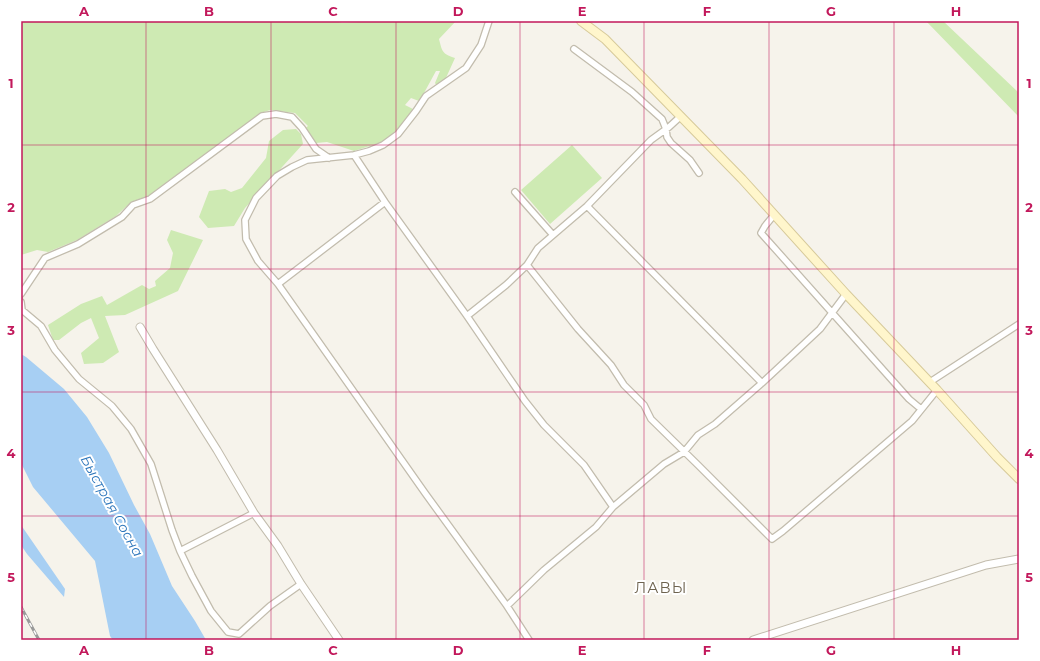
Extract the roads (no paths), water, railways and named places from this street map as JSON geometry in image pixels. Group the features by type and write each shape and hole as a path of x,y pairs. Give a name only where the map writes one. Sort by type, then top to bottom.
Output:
{"main road":[{"path":"581,21 605,39 742,179 846,294 930,382 997,457 1019,479"}],"street":[{"path":"489,21 481,45 466,68 426,96 416,112 398,134 383,145 354,155 307,160 277,176 256,198 245,220 246,239 258,261 278,284 425,493 507,606 529,640"},
{"path":"574,49 632,92 662,119 667,137 671,143 690,160 699,173"},
{"path":"21,294 45,258 78,244 122,217 133,205 150,199 262,116 276,114 292,117 302,128 316,149 328,158"},
{"path":"467,316 527,265 538,248 587,206 651,140 681,116"},
{"path":"354,155 385,202 467,316 524,401 544,425 584,465 613,507"},
{"path":"516,192 553,235"},
{"path":"278,284 385,202"},
{"path":"587,206 762,383"},
{"path":"774,215 761,233 909,399 922,409"},
{"path":"527,265 578,329 611,365 624,385 644,405 651,419 772,539 912,421 937,390"},
{"path":"507,606 544,570 596,527 613,507 664,464 684,452 698,435 715,424 762,383 820,329 846,294"},
{"path":"21,302 22,310 41,326 55,350 79,379 112,406 131,429 151,464 180,551 211,611 228,632 239,634 270,606 301,584"},
{"path":"930,382 1019,324"},
{"path":"140,327 217,450 254,513 278,546 301,584 339,640"},
{"path":"180,551 254,513"},
{"path":"753,640 986,565 1019,559"}],"water":[{"name":"Быстрая Сосна","path":"21,354 64,389 87,417 109,453 150,534 172,586 206,640 113,640 110,636 95,561 33,487 21,463"},
{"path":"21,525 65,589 64,597 21,545"}],"railway":[{"path":"21,607 39,640"}],"district":[{"name":"ЛАВЫ","path":"661,587"}]}
